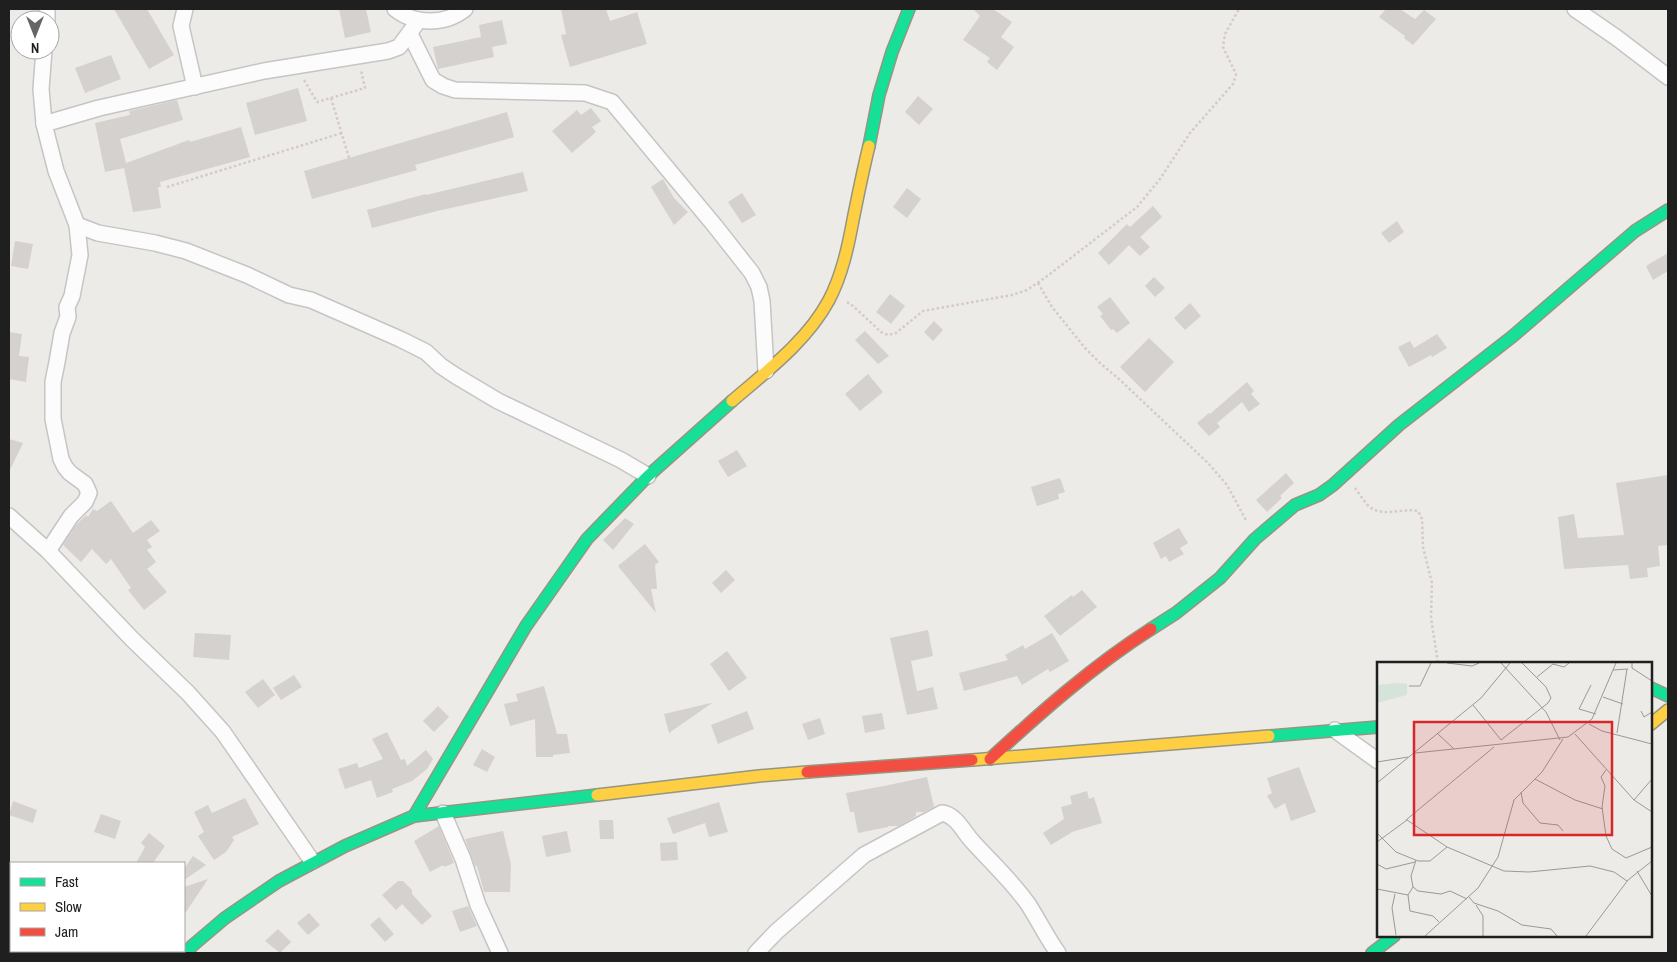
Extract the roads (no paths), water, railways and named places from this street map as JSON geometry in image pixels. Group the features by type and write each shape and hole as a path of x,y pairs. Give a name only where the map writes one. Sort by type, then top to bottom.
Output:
{"main road":[{"path":"414,816 526,626 588,539 648,476 786,354 812,327 829,300 839,277 847,250 879,95 892,52 909,9"},
{"path":"990,759 1029,723 1118,650 1176,613 1220,578 1255,539 1295,505 1319,495 1399,425 1513,336 1636,231 1668,210"},
{"path":"1652,688 1668,696"},
{"path":"1652,723 1668,710"},
{"path":"188,947 237,909 312,861 414,816 489,809 760,776 1377,727"},
{"path":"1372,953 1393,937"}],"street":[{"path":"185,9 181,26 195,87"},
{"path":"395,9 419,20 430,22 445,20 462,11 475,9"},
{"path":"1575,9 1668,77"},
{"path":"44,124 99,108 264,71 388,51 399,47 419,20"},
{"path":"410,34 433,80 454,90 585,93 612,102 752,273 760,287 762,300 766,371"},
{"path":"43,60 41,89 44,124 56,171 77,225 80,254 72,296 67,307 68,317 62,333 53,382 53,419 61,459 70,474 85,484 89,493 85,502 71,516 48,551"},
{"path":"77,225 98,233 155,243 186,251 240,272 289,295 311,300 426,352 448,371 498,401 621,460 648,476"},
{"path":"9,516 48,551 132,639 207,713 223,732 312,861"},
{"path":"1335,730 1377,761"},
{"path":"443,812 463,859 478,905 500,953"},
{"path":"756,953 776,932 864,855 942,813 948,814 954,819 972,841 1007,877 1028,905 1058,953"}]}
